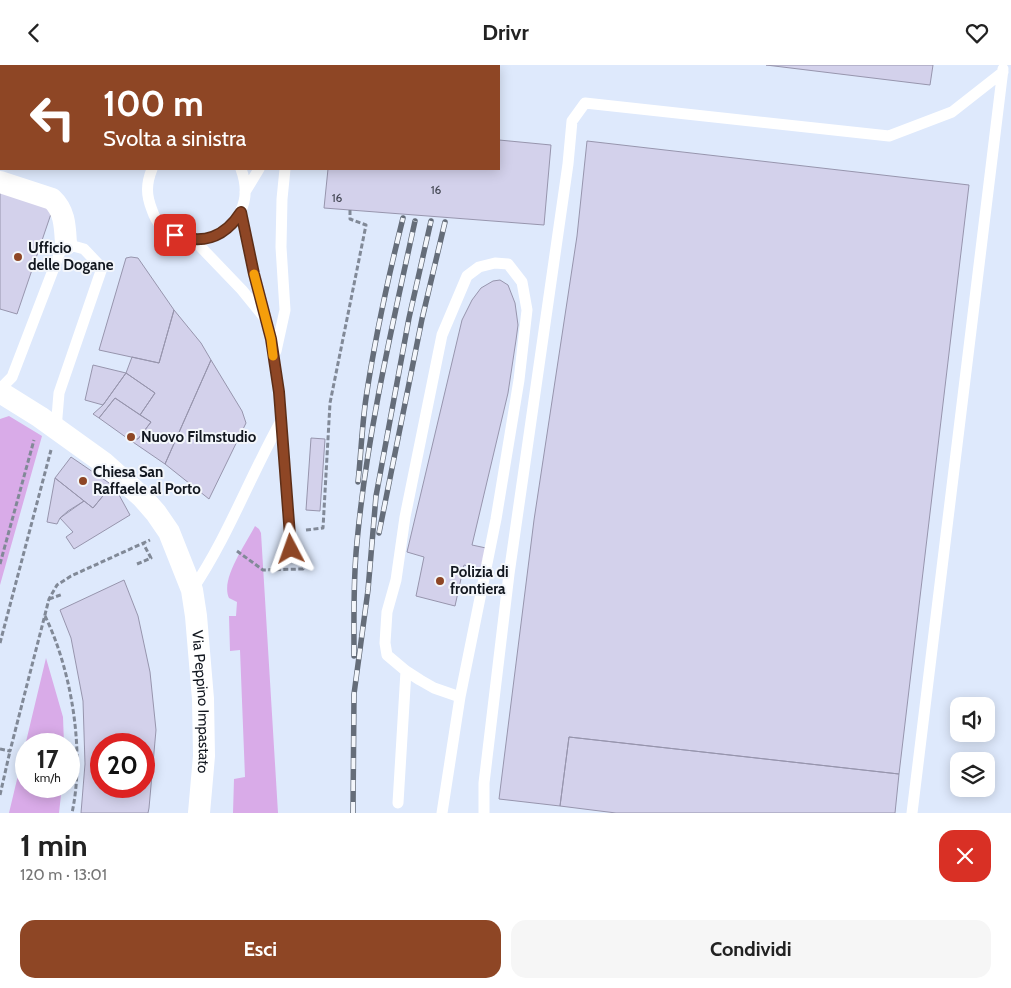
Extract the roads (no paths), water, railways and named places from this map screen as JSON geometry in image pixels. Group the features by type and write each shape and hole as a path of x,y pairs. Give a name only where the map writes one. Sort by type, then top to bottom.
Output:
{"street":[{"path":"0,182 52,199 58,204 64,220 66,244"},
{"name":"Via Peppino Impastato","path":"0,391 104,463 142,497 169,532 192,590 196,615 203,699 204,756 200,813"}],"lane":[{"path":"484,813 484,783 509,574 568,164 572,121 585,103 889,137 952,112 1003,68"},
{"path":"912,813 1003,68"},
{"path":"151,170 147,189 154,216 165,229 175,235 194,240 213,237 221,233 229,227 241,212 245,191 241,170"},
{"path":"245,191 258,170"},
{"path":"274,361 284,310 281,247 285,170"},
{"path":"241,212 271,339 279,392 291,549"},
{"path":"194,240 242,290 265,319"},
{"path":"0,391 12,377 60,252 66,244 84,249 102,268 48,423"},
{"path":"442,813 460,697 513,427 523,345 527,310 522,282 508,264 496,263 479,267 467,276 442,335 405,517 396,580 387,612 385,643 388,655 406,671 434,688 460,697"},
{"path":"192,590 219,545 281,421"},
{"path":"398,803 406,671"}],"railway":[{"path":"358,482 366,398 382,308 403,218"},
{"path":"354,656 354,599 361,502 381,381 415,221"},
{"path":"353,813 354,694 368,590 376,496 409,318 431,221"},
{"path":"379,533 422,319 445,222"}],"place":[{"name":"Ufficio delle Dogane","path":"18,257"},
{"name":"Nuovo Filmstudio","path":"131,437"},
{"name":"Chiesa San Raffaele al Porto","path":"83,481"},
{"name":"Polizia di frontiera","path":"440,581"}]}
